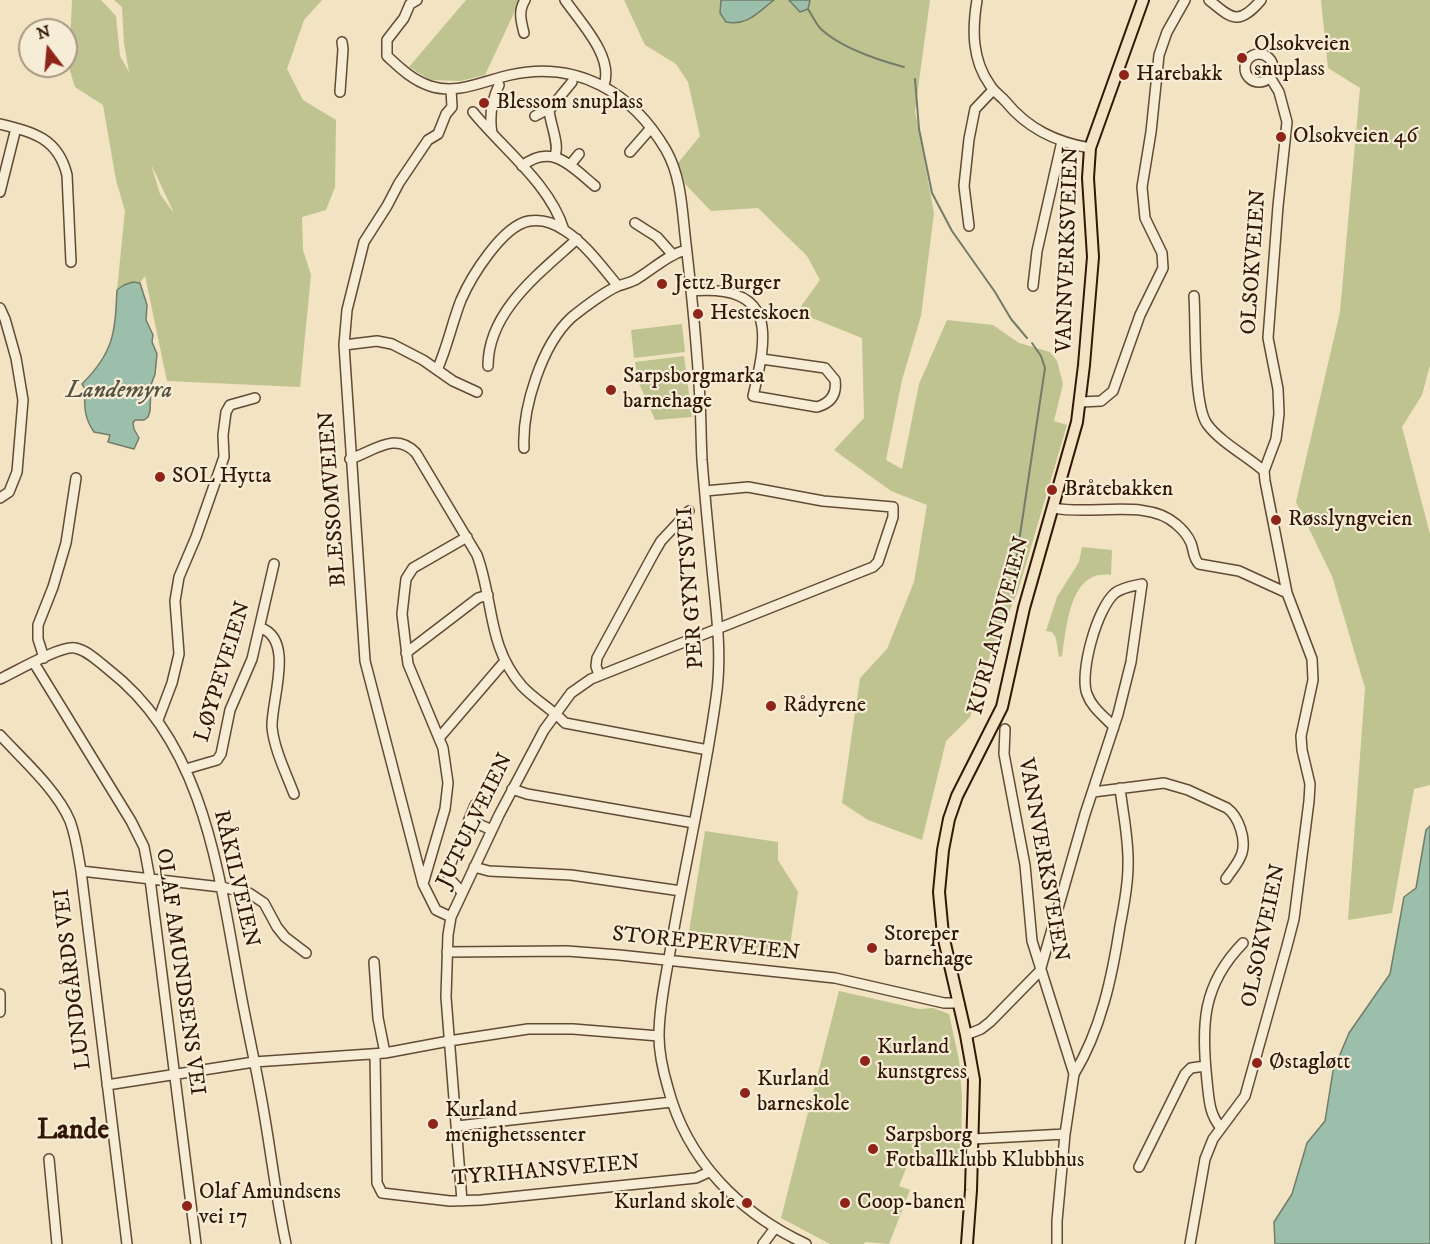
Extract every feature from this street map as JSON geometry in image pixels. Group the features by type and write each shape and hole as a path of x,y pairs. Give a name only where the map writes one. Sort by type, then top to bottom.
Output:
{"main road":[{"name":"VANNVERKSVEIEN","path":"1054,508 1080,402 1093,257 1088,178 1090,148 1143,0"},
{"name":"KURLANDVEIEN","path":"967,1244 970,1227 974,1080 945,946 940,911 943,850 949,819 957,796 1002,707 1024,608 1054,508"}],"street":[{"path":"524,33 520,13 525,0"},
{"path":"565,0 603,55 607,68 604,85"},
{"path":"977,0 973,27 976,54 981,70 993,90 1028,124 1042,133 1090,148"},
{"path":"1080,402 1101,401 1113,391 1140,315 1163,268 1162,253 1145,218 1142,187 1151,132 1159,55 1167,32 1185,0"},
{"path":"1209,0 1228,16 1233,17 1251,10 1261,0"},
{"path":"411,1 404,18 387,40 387,56 404,72 416,79 431,86 451,89"},
{"path":"340,92 342,42"},
{"name":"PER GYNTSVEI","path":"451,89 485,83 508,75 541,72 580,76 604,85 622,97 651,128 670,158 678,180 691,291 705,491 718,629 719,668 708,750 668,960 659,1036 662,1067 672,1102 688,1139 709,1172 731,1194 775,1228 806,1244"},
{"name":"OLSOKVEIEN","path":"1190,1244 1204,1159 1213,1139 1245,1096 1285,955 1294,919 1309,801 1310,784 1301,736 1314,667 1310,649 1287,592 1264,471 1276,439 1279,414 1278,389 1269,338 1278,206 1287,122 1279,92 1270,77"},
{"path":"554,157 557,149 549,115 552,107 572,82"},
{"path":"492,133 490,121 492,104 499,84"},
{"name":"BLESSOMVEIEN","path":"451,89 452,107 446,114 438,134 428,140 364,242 351,288 344,345 365,661 423,884 436,910 451,917"},
{"path":"969,226 964,186 969,139 975,109 993,90"},
{"path":"535,116 552,107"},
{"path":"474,112 522,166 559,213 564,230"},
{"path":"0,124 45,139 54,147 63,163 67,175 71,262"},
{"path":"0,192 16,128"},
{"path":"630,152 651,128"},
{"path":"1033,286 1037,251 1062,141"},
{"path":"570,165 579,154"},
{"path":"522,166 539,157 562,159 594,186"},
{"path":"437,370 461,301 482,265 514,228 528,221 543,221 564,230 577,239 618,286"},
{"path":"635,223 657,237 673,255"},
{"path":"488,366 493,340 515,299 530,281 577,239"},
{"path":"524,448 523,429 529,400 554,338 573,317 618,286 631,282 673,255 686,250"},
{"path":"691,291 705,290 745,299 754,306 761,317 762,359 748,407"},
{"path":"1194,296 1196,359 1204,419 1217,434 1264,471"},
{"path":"0,308 16,358 23,400 17,472 12,487 0,498"},
{"path":"344,345 384,341 411,353 453,381 477,392"},
{"path":"753,396 817,406 831,399 835,391 835,380 825,368 762,359"},
{"path":"158,720 172,683 179,654 175,601 179,577 196,537 224,457 223,435 226,412 230,405 255,398"},
{"path":"350,459 400,442 410,446 416,453 479,561 488,594 494,634 505,661 523,687 565,723 708,750"},
{"path":"44,657 38,639 38,626 66,543 76,478"},
{"name":"JUTULVEIEN","path":"462,1201 446,997 447,952 451,917 534,745 577,688 599,675 873,567 881,555 893,517 893,507 823,501 748,487 705,491"},
{"path":"1054,508 1071,511 1144,511 1160,514 1175,523 1187,536 1194,557 1199,564 1239,572 1287,592"},
{"path":"599,675 596,666 597,657 654,553 661,541 689,511"},
{"path":"423,884 447,797 446,762 406,653 402,614 408,574 416,565 467,537"},
{"name":"LØYPEVEIEN","path":"186,769 209,763 219,757 230,710 250,668 274,564"},
{"path":"966,1035 981,1029 990,1022 1040,970 1114,727 1131,662 1142,584 1120,590 1107,602 1099,616 1090,653 1086,691 1094,707 1114,727"},
{"path":"406,653 470,604 488,594"},
{"path":"261,628 269,631 276,642 279,670 272,727 277,748 294,794"},
{"name":"RÅKILVEIEN","path":"0,679 44,657 73,647 85,652 114,673 158,720 173,743 186,769 203,819 221,887 265,1117 286,1244"},
{"path":"439,738 505,661"},
{"name":"OLAF AMUNDSENS VEI","path":"34,663 136,830 144,847 196,1244"},
{"name":"VANNVERKSVEIEN","path":"1005,729 1004,754 1025,866 1029,926 1040,970 1059,1022 1074,1074 1065,1134 1057,1244"},
{"name":"LUNDGÅRDS VEI","path":"0,735 55,796 66,813 73,831 81,871 127,1244"},
{"path":"1093,792 1153,783 1173,785 1232,812 1239,824 1242,850 1226,879"},
{"path":"1074,1074 1090,1045 1102,1010 1115,956 1125,896 1128,853 1120,788"},
{"path":"512,789 527,794 694,823"},
{"path":"462,892 449,878 448,870 475,805"},
{"path":"469,820 492,830"},
{"path":"474,867 489,871 571,875 681,891"},
{"path":"81,871 221,887 249,893 261,899 285,937 306,953"},
{"path":"1221,1128 1211,1112 1203,1024 1211,992 1226,963 1243,944"},
{"name":"STOREPERVEIEN","path":"447,952 567,951 668,960 835,978 944,1003 958,1003"},
{"path":"374,962 380,1054"},
{"path":"0,994 0,1012"},
{"path":"107,1085 254,1062 380,1054 528,1029 600,1030 659,1036"},
{"name":"TYRIHANSVEIEN","path":"380,1054 377,1177 380,1192 462,1201 696,1178 709,1172"},
{"path":"1139,1167 1185,1074 1191,1068 1205,1065"},
{"path":"457,1126 672,1102"},
{"path":"973,1139 1065,1134"},
{"path":"49,1159 57,1244"},
{"path":"763,1244 775,1228"}],"shaded area":[{"path":"72,0 101,0 116,16 120,56 129,72 124,43 122,7 114,0 322,0 304,20 287,69 303,100 336,120 335,187 326,210 302,217 303,250 311,275 300,387 167,381 145,276 140,283 124,285 117,290 125,211 116,180 103,105 75,87 72,78 78,78 78,18 71,18","holes":["151,164 173,212 160,194"]},
{"path":"466,0 520,0 485,75 460,81 430,80 409,67"},
{"path":"624,0 930,0 915,111 934,213 921,316 902,380 886,460 902,469 919,384 947,320 993,325 1019,343 1050,352 1057,361 1063,384 1054,421 1067,425 1018,591 978,684 970,717 946,741 922,840 868,820 842,803 860,678 887,649 914,582 927,505 891,491 834,450 864,418 862,338 797,312 820,280 807,256 758,208 711,211 685,184 678,163 700,136 688,82 676,64 645,45"},
{"path":"1321,0 1430,0 1430,365 1422,395 1402,427 1430,534 1430,785 1414,789 1392,913 1348,920 1365,688 1332,576 1296,502 1340,312 1360,88 1328,68"},
{"path":"682,324 685,352 634,358 631,330"},
{"path":"684,356 692,417 655,420 638,381 635,362"},
{"path":"1082,547 1112,550 1111,575 1097,576 1086,581 1078,590 1069,616 1062,656 1059,657 1056,638 1052,632 1046,631 1057,597 1079,562"},
{"path":"705,831 778,842 778,860 798,892 789,952 688,938"},
{"path":"839,991 919,1009 933,1008 949,1014 959,1060 962,1097 961,1153 954,1163 912,1153 899,1186 910,1190 889,1244 865,1242 864,1244 830,1244 781,1218"}],"water":[{"path":"721,0 774,0 752,17 734,23 726,22 720,13"},
{"path":"789,0 810,0 808,9 800,12"},
{"name":"Landemyra","path":"133,282 140,283 147,305 146,320 153,335 152,342 157,354 148,417 144,420 135,420 133,423 139,438 134,449 108,442 110,435 94,432 86,416 85,389 82,384 93,373 107,352 115,318 117,290"},
{"path":"1430,826 1430,1244 1275,1244 1274,1222 1292,1194 1307,1143 1325,1121 1333,1071 1349,1033 1390,974 1404,897 1416,888 1426,830"}],"waterway":[{"path":"808,9 821,29 829,36 849,48 904,67"},
{"path":"915,79 919,129 932,193 952,231 1011,319 1027,338"},
{"path":"1014,575 1045,368 1041,356 1032,343"}],"place":[{"name":"Olsokveien snuplass","path":"1242,58"},
{"name":"Harebakk","path":"1124,75"},
{"name":"Blessom snuplass","path":"484,103"},
{"name":"Olsokveien 46","path":"1281,137"},
{"name":"Jettz Burger","path":"662,284"},
{"name":"Hesteskoen","path":"698,314"},
{"name":"Sarpsborgmarka barnehage","path":"611,390"},
{"name":"SOL Hytta","path":"160,477"},
{"name":"Bråtebakken","path":"1052,490"},
{"name":"Røsslyngveien","path":"1276,520"},
{"name":"Rådyrene","path":"771,706"},
{"name":"Storeper barnehage","path":"872,948"},
{"name":"Kurland kunstgress","path":"865,1061"},
{"name":"Østagløtt","path":"1257,1063"},
{"name":"Kurland barneskole","path":"745,1093"},
{"name":"Kurland menighetssenter","path":"433,1124"},
{"name":"Sarpsborg Fotballklubb Klubbhus","path":"873,1149"},
{"name":"Kurland skole","path":"747,1203"},
{"name":"Coop-banen","path":"845,1203"},
{"name":"Olaf Amundsens vei 17","path":"187,1206"}],"district":[{"name":"Lande","path":"73,1132"}]}
